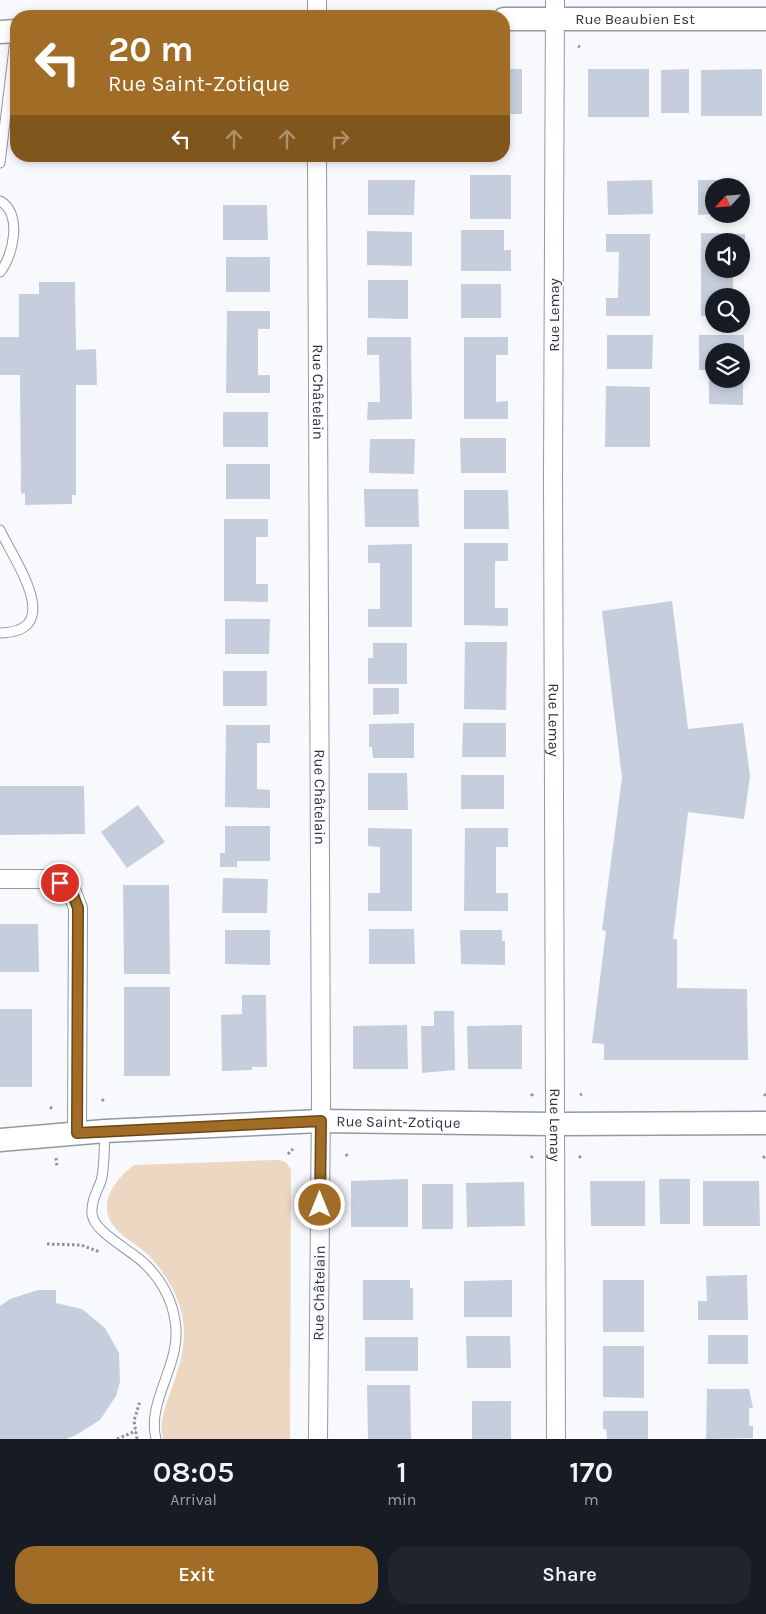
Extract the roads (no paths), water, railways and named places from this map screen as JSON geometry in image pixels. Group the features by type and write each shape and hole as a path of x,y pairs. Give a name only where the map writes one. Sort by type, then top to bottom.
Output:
{"street":[{"name":"Rue Beaubien Est","path":"510,18 555,10 766,19"},
{"name":"Rue Lemay","path":"555,10 553,486 556,1439"},
{"name":"Rue Châtelain","path":"317,162 321,1121 318,1439"},
{"path":"0,879 50,879 70,887 78,908 77,1133"},
{"name":"Rue Saint-Zotique","path":"0,1140 77,1133 321,1121 556,1124 766,1123"}],"lane":[{"path":"0,163 10,80"},
{"path":"0,201 10,212 14,229 11,251 5,266 0,272"},
{"path":"0,530 24,576 31,594 34,610 30,622 21,630 0,633"},
{"path":"105,1132 101,1180 93,1200 92,1215 99,1230 147,1266 166,1293 175,1320 176,1349 155,1414 153,1430 156,1439"}]}
